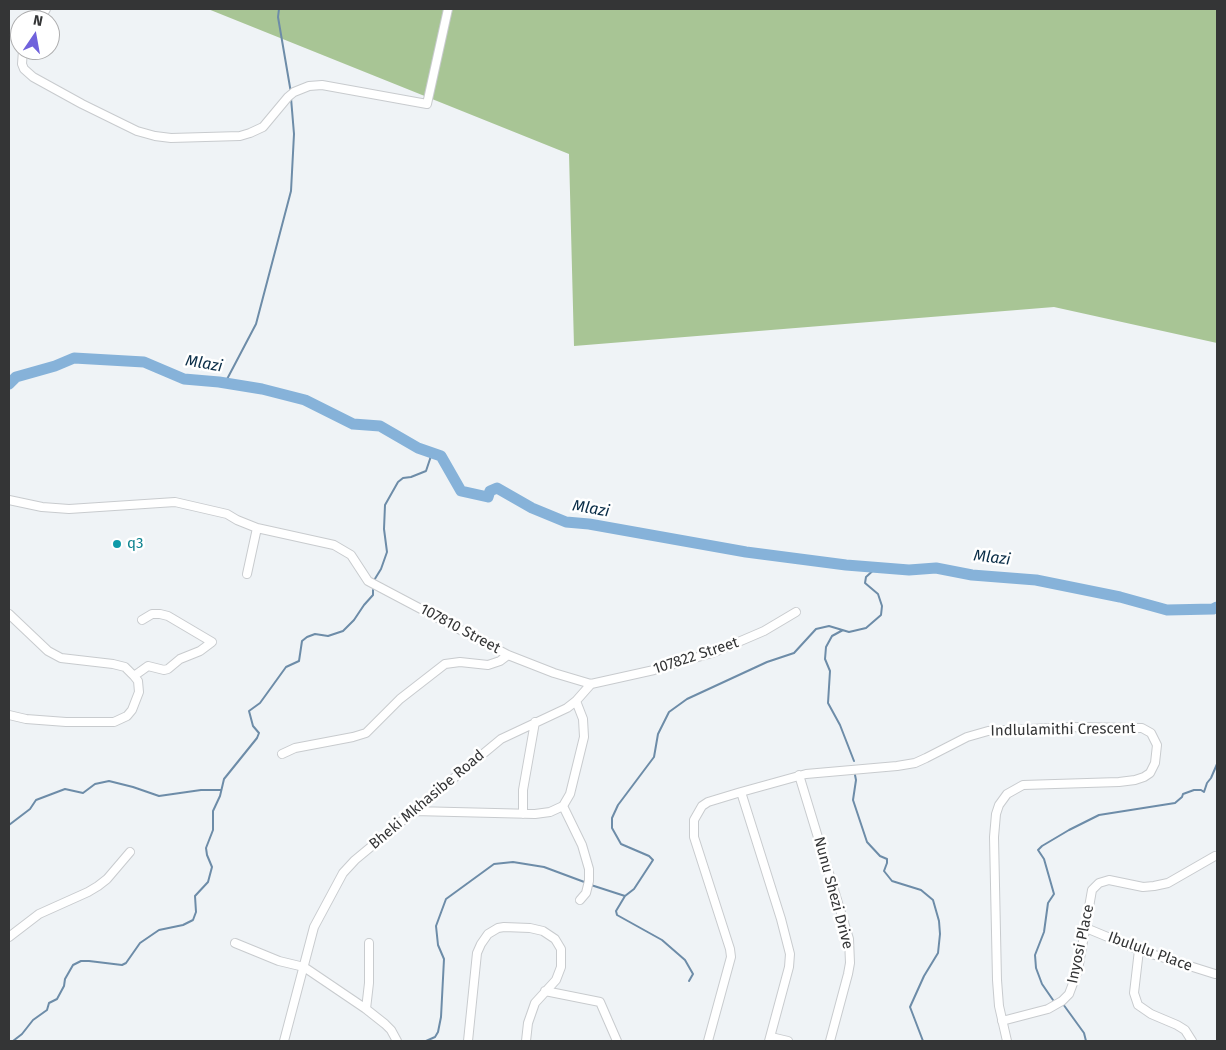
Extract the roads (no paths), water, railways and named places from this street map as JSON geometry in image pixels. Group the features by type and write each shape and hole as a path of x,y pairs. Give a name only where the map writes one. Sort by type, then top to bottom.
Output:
{"street":[{"path":"22,60 24,69 33,77 82,104 145,133 163,137 240,136 258,130 268,122 294,92 309,86 322,85 427,104 448,9"},
{"path":"9,500 42,507 69,509 175,502 227,514 257,528 247,574"},
{"name":"107810 Street","path":"257,528 312,539 345,550 356,560 368,581 508,655 554,673 591,684"},
{"name":"107822 Street","path":"591,684 654,670 715,652 757,634 796,612"},
{"path":"9,614 48,651 61,658 124,667 138,681 140,692 136,703 127,716 114,722 66,722 26,719 9,715"},
{"path":"134,676 148,666 164,670 168,669 180,659 212,642 168,616 152,614 142,620"},
{"path":"282,754 295,748 366,733 400,699 445,664 460,662 488,665 508,655"},
{"name":"Bheki Mkhasibe Road","path":"284,1041 314,927 344,873 355,860 501,739 567,708 591,684"},
{"path":"414,811 522,814 544,813 563,806 570,794 584,737 583,719 576,701"},
{"path":"522,814 525,776 536,722"},
{"name":"Indlulamithi Crescent","path":"708,1041 731,957 694,837 694,820 697,812 708,802 799,775 915,763 967,737 988,731 1072,727 1136,727 1147,730 1157,745 1157,756 1153,768 1144,777 1119,782 1024,785 1007,794 999,805 996,814 994,837 998,980 999,1006 1007,1041"},
{"name":"Nunu Shezi Drive","path":"799,775 849,938 850,962 848,974 830,1041"},
{"path":"741,792 781,919 790,954 789,966 770,1039 788,1041"},
{"path":"563,806 582,845 589,869 590,881 586,893 580,900"},
{"path":"9,937 39,914 98,886 107,879 130,852"},
{"name":"Inyosi Place","path":"1002,1021 1048,1009 1062,1002 1069,994 1078,970 1092,890 1099,883 1108,880 1143,887 1168,883 1215,856"},
{"path":"468,1041 474,968 478,952 484,938 493,931 504,927 530,928 544,931 555,939 561,949 561,967 556,980 535,1003 531,1012 526,1041"},
{"name":"Ibululu Place","path":"1086,928 1139,950 1215,974"},
{"path":"235,943 279,961 304,967 366,1009 391,1030 397,1041"},
{"path":"366,1009 369,983 369,943"},
{"path":"1139,950 1134,993 1138,1005 1151,1014 1185,1030 1192,1041"},
{"path":"545,991 600,1002 617,1041"}],"waterway":[{"path":"279,9 278,17 291,93"},
{"path":"225,383 256,324 291,191 294,134 291,98"},
{"name":"Mlazi","path":"9,384 16,377 55,366 74,358 144,362 184,379 262,389 305,400 353,424 380,426 418,448 441,456 461,491 488,497 490,491 497,488 532,508 566,522 589,524 746,552 846,565 909,570 936,568 972,575 1036,580 1120,597 1167,610 1213,609 1217,607"},
{"path":"373,582 381,569 387,552 384,529 385,505 398,482 403,478 426,471 432,453"},
{"path":"591,885 625,896 634,889 653,860 649,856 621,844 612,828 612,818 618,805 654,757 658,734 669,712 687,699 767,662 794,653 816,629 829,626 849,632 866,628 881,615 882,606 878,594 865,583 866,577 877,567"},
{"path":"13,1041 22,1034 33,1020 47,1010 49,1003 57,999 73,965 81,961 122,965 126,963 140,943 159,930 183,925 193,920 196,912 195,896 208,882 212,867 206,848 213,830 213,811 220,796 224,779 259,733 253,726 249,711 260,703 286,667 299,661 302,641 315,634 328,636 343,631 373,595 373,590"},
{"path":"843,630 832,636 826,647 825,659 830,671 828,703 840,725 854,761"},
{"path":"1053,1000 1042,984 1036,968 1035,955 1044,932 1048,903 1054,894 1044,859 1038,850 1069,830 1099,815 1175,803 1183,794 1194,790 1204,792 1217,764"},
{"path":"855,775 853,800 867,842 880,856 887,859 884,871 892,881 921,890 933,900 939,921 938,953 924,976 910,1007 923,1041"},
{"path":"9,825 30,809 36,800 65,789 83,793 95,784 109,781 159,796 201,790 221,790"},
{"path":"426,1041 435,1037 441,1017 444,959 438,945 436,926 446,899 494,864 513,862 544,867 587,883"},
{"path":"625,896 616,911 617,915 662,940 685,960 693,974 689,981"},
{"path":"1063,1004 1084,1033 1086,1041"}],"place":[{"name":"q3","path":"117,544"}]}
